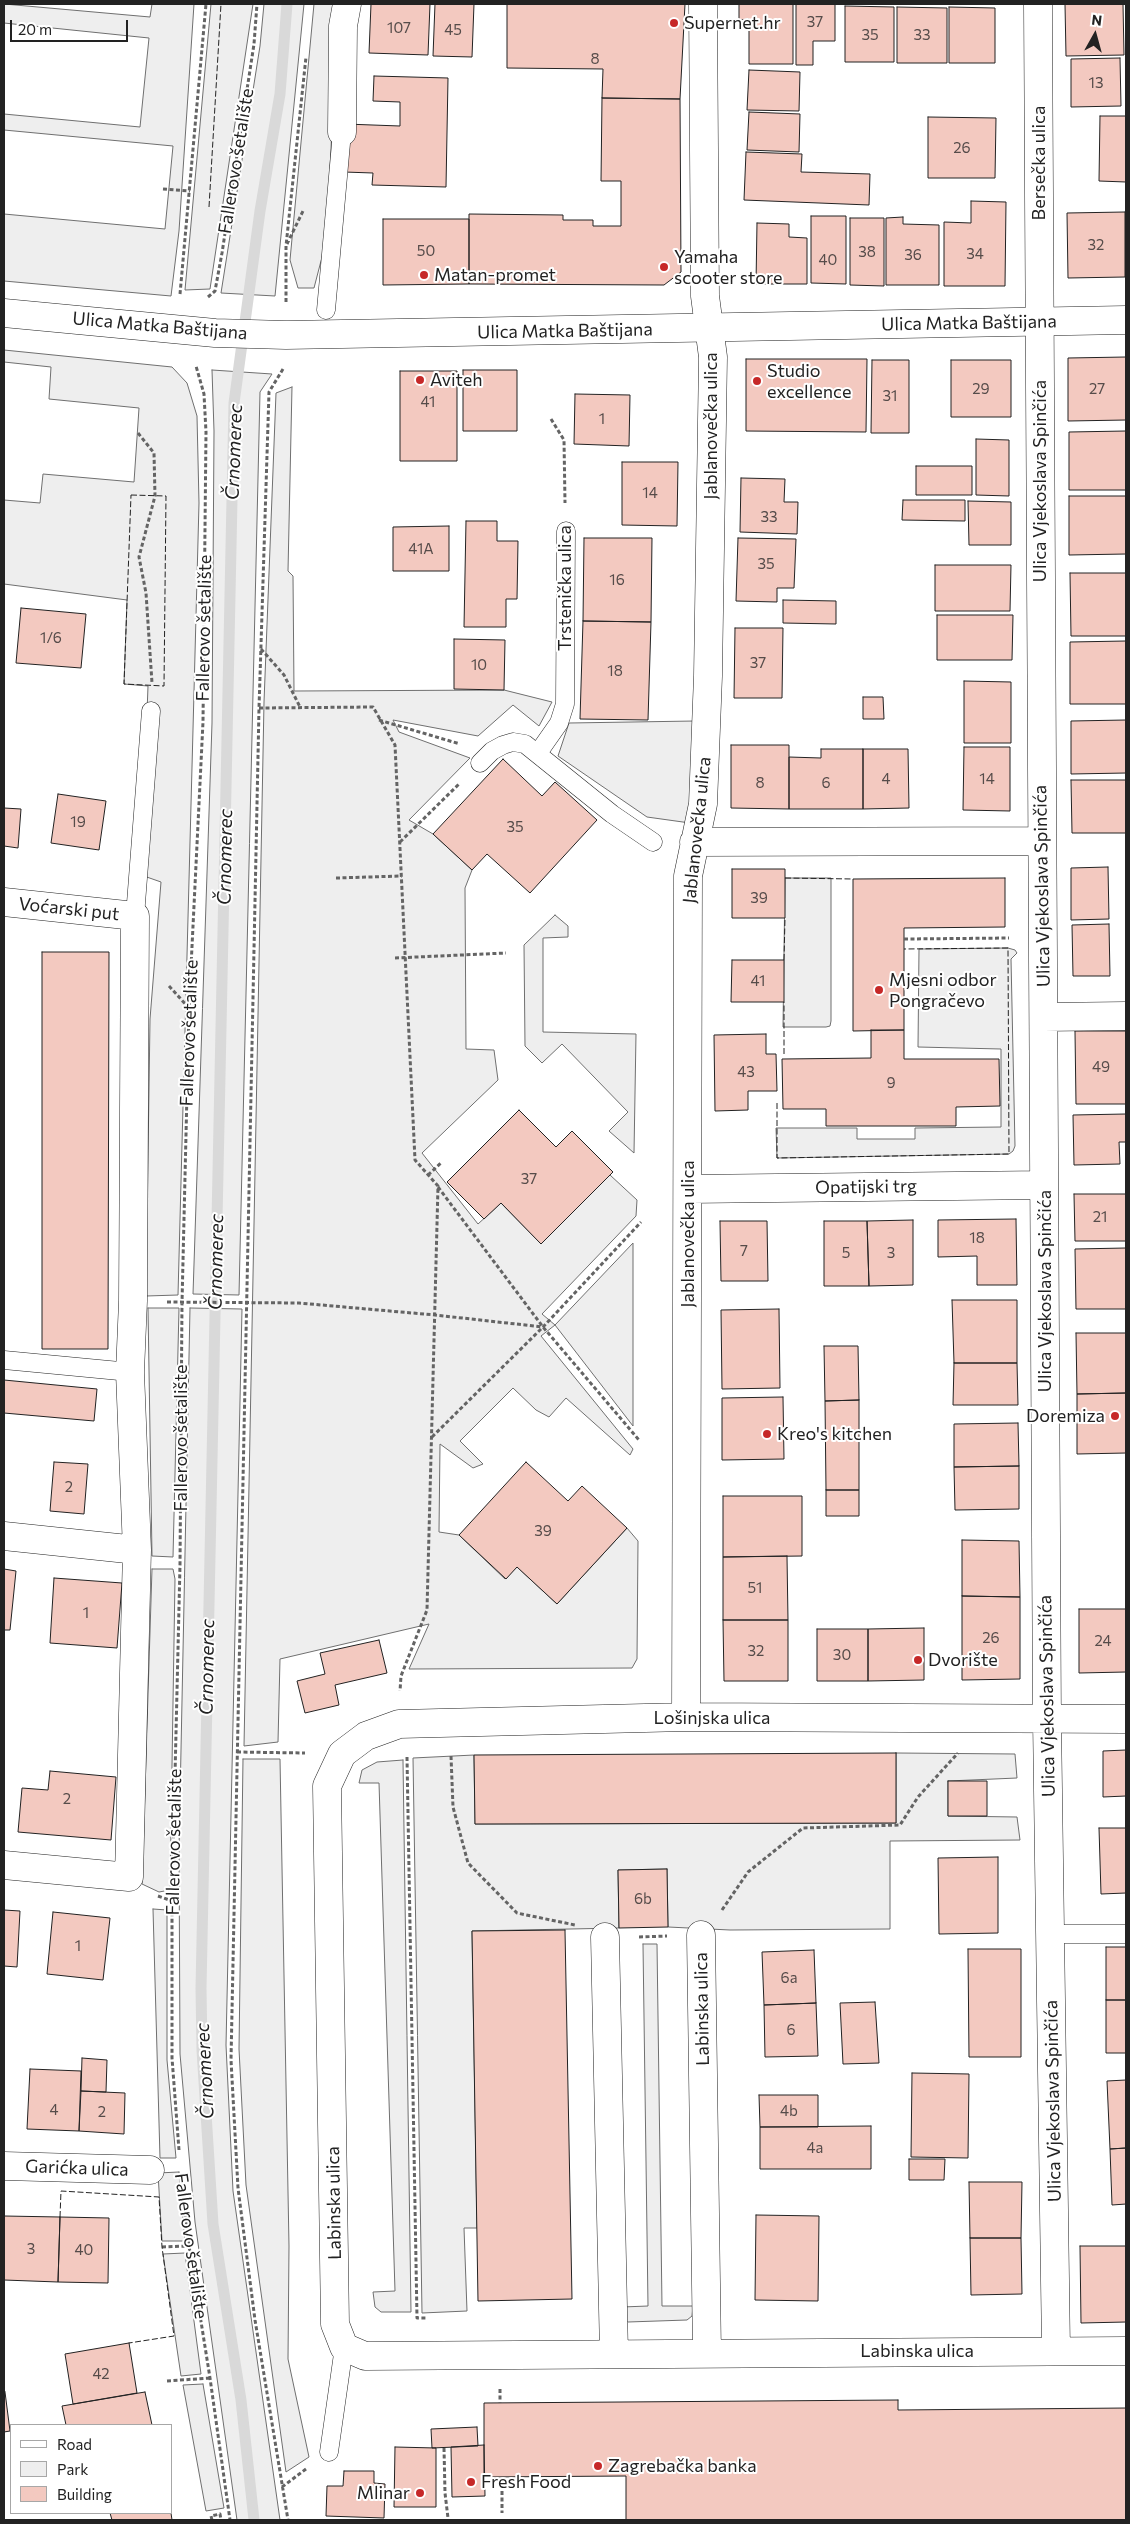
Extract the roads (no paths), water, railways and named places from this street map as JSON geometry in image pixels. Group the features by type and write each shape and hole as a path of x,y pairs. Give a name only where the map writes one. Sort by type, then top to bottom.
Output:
{"street":[{"path":"342,132 344,26 347,4"},
{"name":"Jablanovečka ulica","path":"686,1717 688,876 703,804 708,676 714,357 705,287 703,4"},
{"name":"Bersečka ulica","path":"1038,4 1040,322"},
{"name":"Ulica Matka Baštijana","path":"4,313 215,333 275,335 1126,320"},
{"name":"Ulica Vjekoslava Spinčića","path":"1040,322 1041,841 1044,1018 1047,1720 1056,2350"},
{"path":"694,842 1041,841"},
{"name":"Voćarski put","path":"4,902 135,916"},
{"path":"4,1865 129,1877 137,1550 130,1372 133,1301 135,916"},
{"path":"1044,1018 1126,1016"},
{"name":"Opatijski trg","path":"688,1189 1044,1185"},
{"path":"4,1536 137,1550"},
{"name":"Lošinjska ulica","path":"327,1786 342,1754 366,1736 400,1724 686,1717 1126,1719"},
{"name":"Labinska ulica","path":"327,1786 335,2324 344,2347 365,2356 1126,2351"},
{"name":"Labinska ulica","path":"701,1935 707,2353"},
{"path":"605,1937 614,2354"},
{"name":"Garićka ulica","path":"4,2166 150,2170"}],"lane":[{"path":"326,310 342,132"},
{"name":"Trstenička ulica","path":"538,753 560,723 565,704 566,531"},
{"path":"135,916 151,711"},
{"path":"486,757 513,742 525,744 612,814 653,842"},
{"path":"4,1360 130,1372"},
{"path":"1051,1934 1126,1934"},
{"path":"329,2452 344,2347"}],"waterway":[{"name":"Črnomerec","path":"254,2520 241,2400 213,2224 202,2050 201,1988 234,403 260,211 280,94 287,4"}],"place":[{"name":"Supernet.hr","path":"674,23"},
{"name":"Yamaha scooter store","path":"664,267"},
{"name":"Matan-promet","path":"424,275"},
{"name":"Aviteh","path":"420,380"},
{"name":"Studio excellence","path":"757,381"},
{"name":"Mjesni odbor Pongračevo","path":"879,990"},
{"name":"Doremiza","path":"1115,1416"},
{"name":"Kreo's kitchen","path":"767,1434"},
{"name":"Dvorište","path":"918,1660"},
{"name":"Zagrebačka banka","path":"598,2466"},
{"name":"Fresh Food","path":"471,2482"},
{"name":"Mlinar","path":"420,2493"}]}
